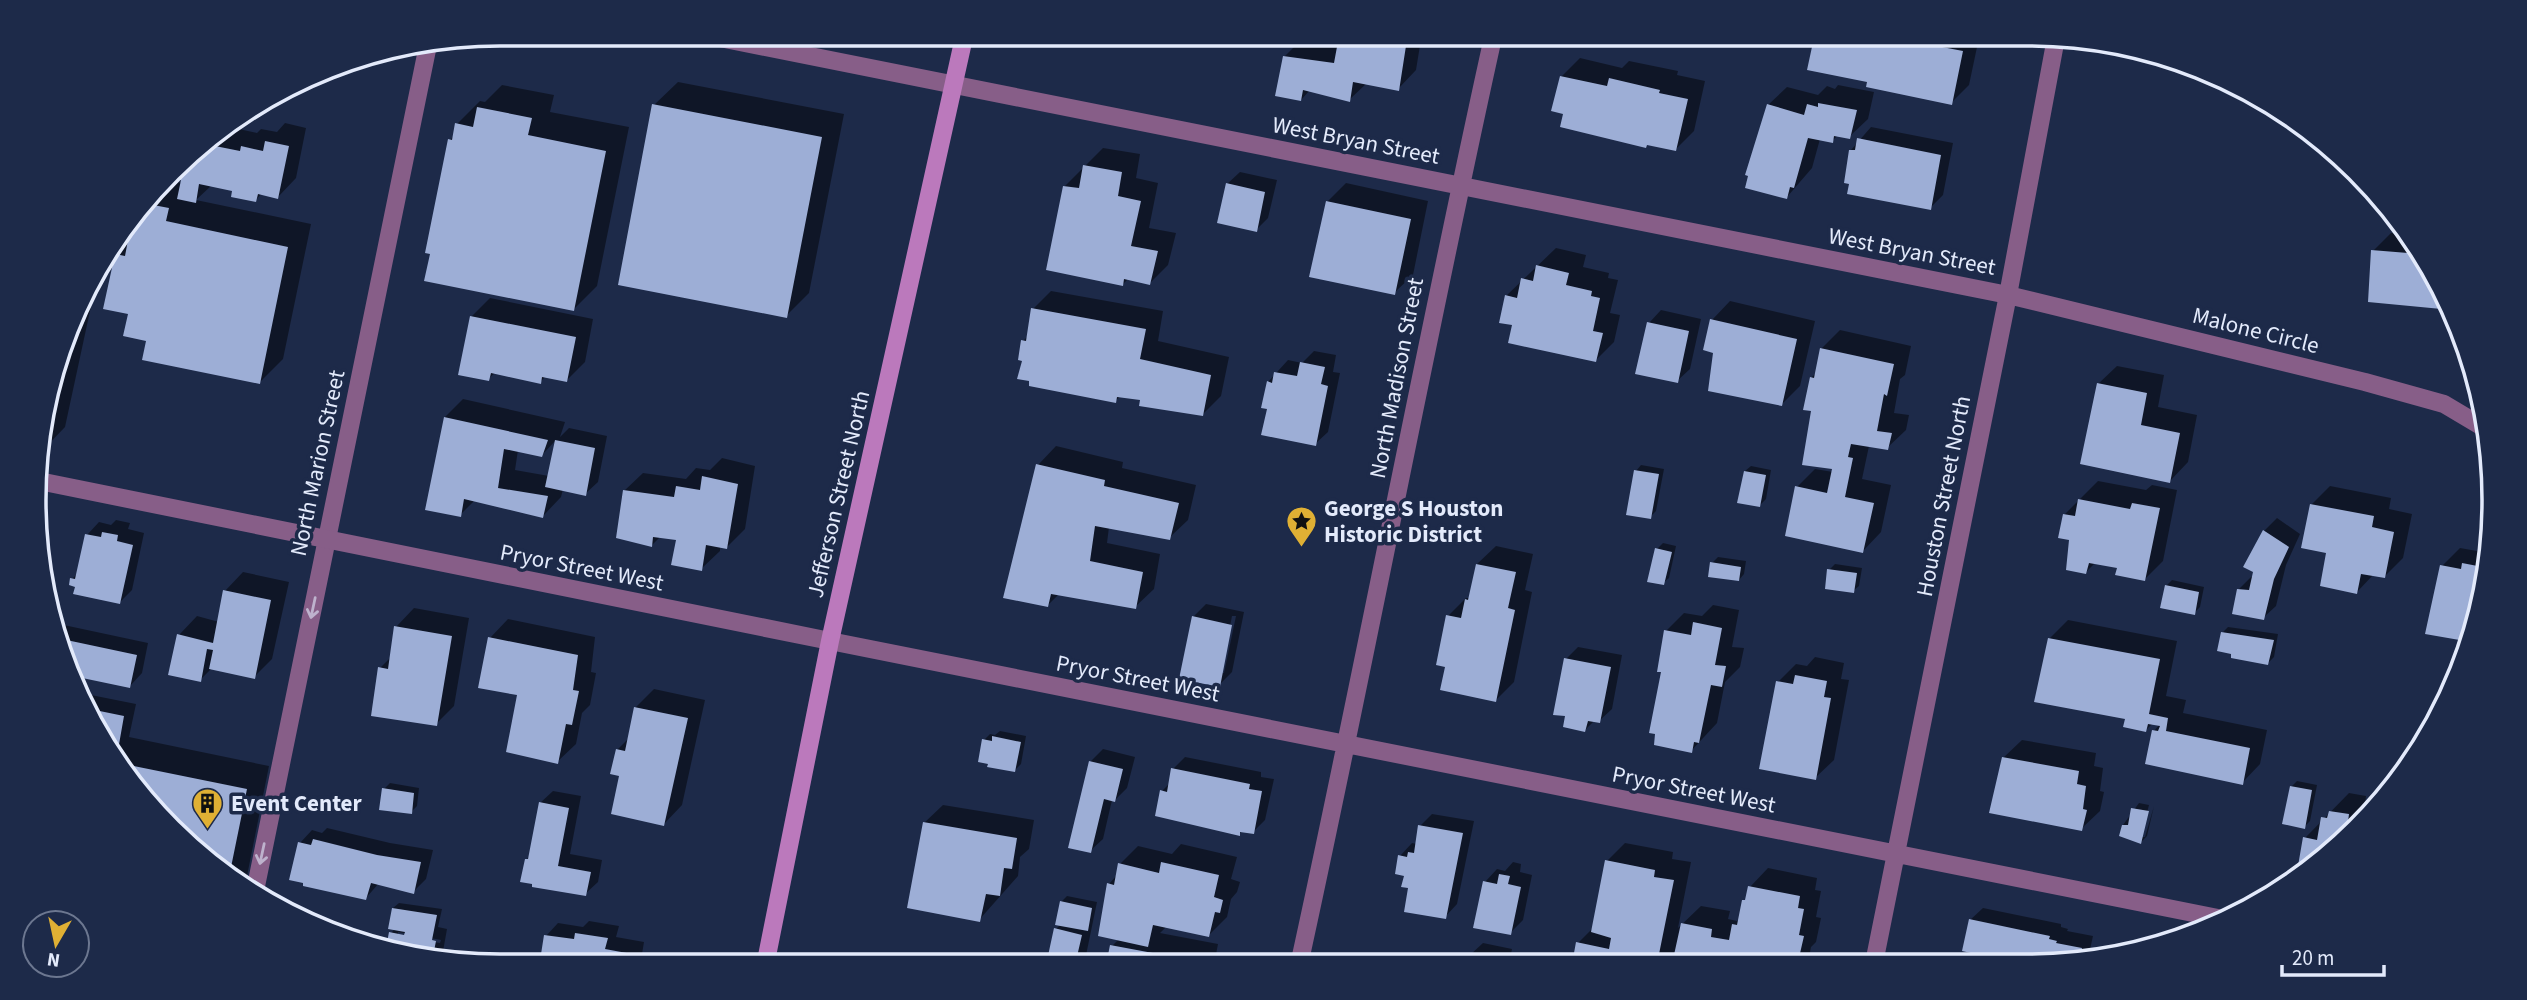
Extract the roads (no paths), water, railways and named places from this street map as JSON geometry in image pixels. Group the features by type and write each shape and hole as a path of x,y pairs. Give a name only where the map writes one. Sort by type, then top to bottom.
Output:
{"main road":[{"name":"Jefferson Street North","path":"767,954 830,641 962,46"}],"street":[{"name":"West Bryan Street","path":"760,46 2008,295"},
{"name":"North Madison Street","path":"1301,954 1348,745 1460,186 1491,46"},
{"name":"Houston Street North","path":"1876,954 2008,295 2055,46"},
{"name":"North Marion Street","path":"256,884 427,51"},
{"name":"Malone Circle","path":"2008,295 2431,400 2444,404 2475,422"},
{"name":"Pryor Street West","path":"46,482 326,541 2209,916"}],"place":[{"name":"George S Houston Historic District","path":"1301,548"},
{"name":"Event Center","path":"208,830"}]}
